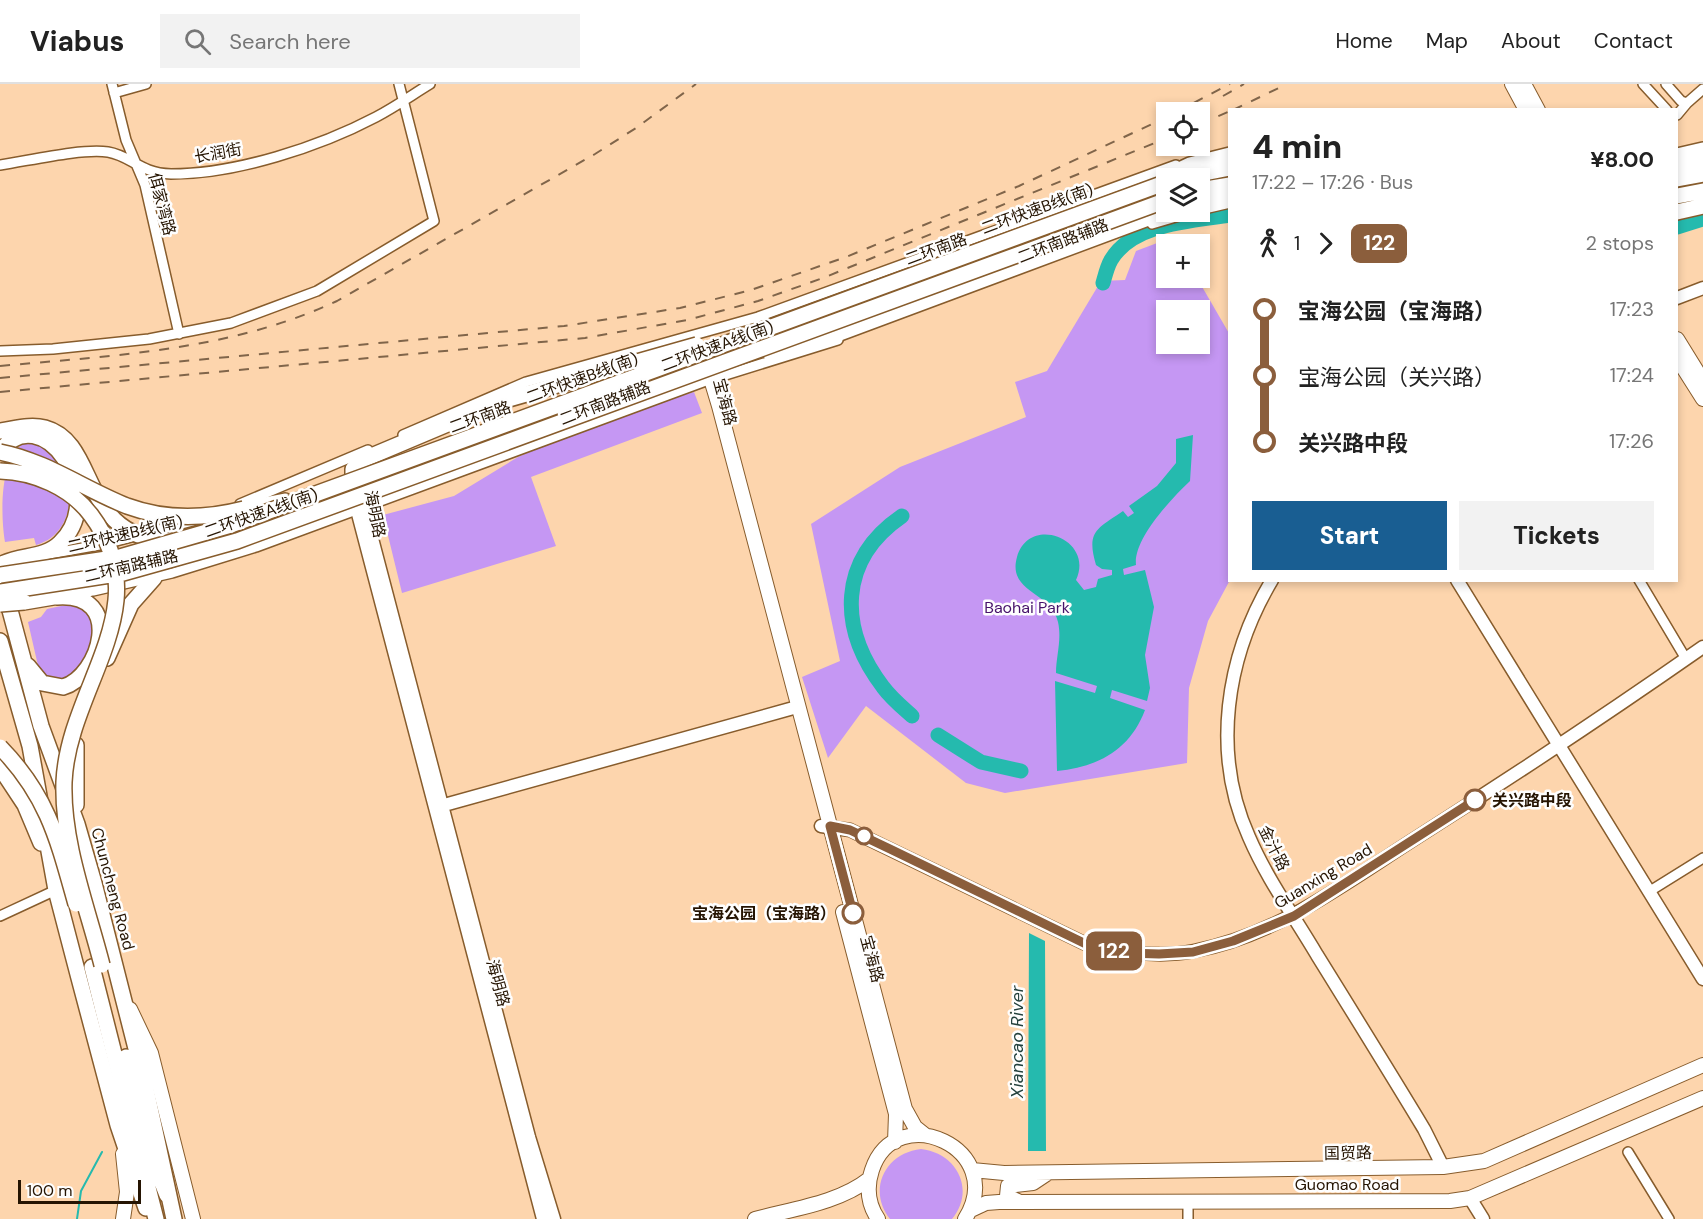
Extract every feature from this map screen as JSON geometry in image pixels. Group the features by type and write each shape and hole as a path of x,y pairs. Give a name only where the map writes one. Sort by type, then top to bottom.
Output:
{"main road":[{"path":"1512,84 1525,108"},
{"path":"1524,84 1537,108"},
{"path":"1678,146 1703,141"},
{"path":"1678,156 1703,150"},
{"path":"1099,208 1190,165 1228,155"},
{"path":"1678,170 1703,164"},
{"path":"1210,173 1228,169"},
{"path":"1210,173 1228,169"},
{"path":"1678,179 1703,174"},
{"path":"1210,187 1228,183"},
{"name":"二环南路","path":"704,370 1099,208 1156,187"},
{"name":"二环快速B线(南)","path":"0,575 80,564 162,546 231,525 354,496 801,316 1156,187"},
{"path":"1678,196 1703,191"},
{"path":"1210,200 1228,195"},
{"path":"1678,205 1703,199"},
{"name":"二环南路","path":"0,590 142,566 236,539 1156,203"},
{"name":"二环快速A线(南)","path":"0,590 123,573 248,538 1156,203"},
{"path":"1085,242 1156,205"},
{"path":"1678,212 1703,206"},
{"path":"704,370 837,334 1156,216"},
{"path":"0,563 44,553 61,543 74,522 78,491 63,455 48,441 22,436 10,441 0,452 47,468 126,505 177,517 229,513 354,496 353,469 365,459 518,396 801,316"},
{"path":"1678,341 1703,381"},
{"path":"1678,360 1703,399"},
{"name":"宝海路","path":"704,370 793,708 905,1109 915,1127 926,1135"},
{"path":"0,431 30,426 56,432 74,451 110,514 124,528 139,536 173,541 210,535"},
{"path":"0,471 36,477 74,497 99,525 114,564 118,591 113,625 74,723 67,753 64,784 69,839 156,1219"},
{"name":"二环南路","path":"0,575 22,588 354,496"},
{"path":"57,597 91,589 117,573 142,566"},
{"name":"Chuncheng Road","path":"0,575 41,726 77,824 93,878 161,1153 170,1206"},
{"path":"93,878 76,806 74,755 87,707 124,619 140,592 154,578"},
{"path":"0,604 22,588 57,597 83,599 93,607 99,617 100,628 96,648 79,678 63,687 42,683 29,668 17,641"},
{"path":"0,642 4,669 0,684"},
{"path":"0,642 30,746 56,890 118,1125 150,1219"},
{"path":"0,747 32,784 48,814 97,966 150,1152 170,1206 180,1219"},
{"path":"0,767 25,805 56,890"},
{"name":"宝海路","path":"826,826 896,1114 895,1142"},
{"path":"122,992 151,1053 193,1219"},
{"name":"国贸路","path":"972,1170 1048,1173 1443,1167 1484,1161 1703,1065"},
{"name":"Guomao Road","path":"968,1215 986,1203 1019,1201 1450,1201 1470,1198 1703,1098"},
{"path":"118,1125 127,1192 123,1219"},
{"path":"878,1219 868,1195 868,1179 874,1164 883,1151 895,1142 907,1137 926,1135 940,1138 965,1156 972,1170 975,1197 968,1215"},
{"path":"1019,1201 1007,1196 1008,1186 1034,1183 1048,1173"},
{"path":"755,1219 842,1195 857,1188 868,1179"}],"street":[{"path":"113,88 146,84"},
{"path":"0,351 98,345 179,334 231,323 317,291 434,221 399,84"},
{"name":"长润街","path":"0,165 105,152 124,158 144,170 170,174 246,164 319,143 373,119 430,84"},
{"path":"1643,84 1665,108"},
{"path":"1666,84 1681,101 1687,103"},
{"name":"佴家湾路","path":"113,88 135,165 145,185 179,334"},
{"path":"1678,114 1703,89"},
{"name":"二环南路辅路","path":"18,558 78,550 139,536 229,508 526,382 783,309 1125,183 1228,149"},
{"path":"1210,208 1228,203"},
{"name":"二环南路辅路","path":"57,597 154,578 239,553 354,496 704,370 826,345 1162,222"},
{"path":"1678,298 1703,288"},
{"path":"692,336 704,370"},
{"path":"346,459 354,496"},
{"name":"海明路","path":"354,496 554,1219"},
{"name":"金汁路","path":"1271,582 1250,623 1233,671 1228,738 1231,777 1248,836 1263,866 1424,1129 1443,1167"},
{"path":"1458,582 1703,979"},
{"path":"1640,582 1686,659"},
{"name":"Guanxing Road","path":"826,826 850,830 1036,921 1100,948 1127,953 1193,952 1233,941 1294,916 1560,746 1703,647"},
{"path":"439,807 793,708"},
{"name":"海明路","path":"439,807 543,1219"},
{"path":"1650,891 1703,858"},
{"path":"0,916 56,890"},
{"path":"1628,1152 1669,1219"},
{"path":"1470,1198 1483,1219"},
{"path":"1188,1201 1188,1219"}],"green space":[{"name":"Baohai Park","path":"1156,243 1156,288 1203,288 1210,300 1156,300 1156,354 1210,354 1210,300 1228,332 1229,582 1208,621 1189,688 1187,763 1005,793 966,783 866,706 828,758 802,677 840,661 811,524 900,467 1026,417 1015,382 1047,371 1101,281 1125,280 1136,251"},
{"path":"694,392 702,413 531,477 556,546 402,593 383,515 454,496 518,457 605,419"},
{"path":"27,442 44,448 56,459 65,474 69,490 68,508 63,524 52,537 36,545 34,538 5,542 3,529 4,484 7,470 18,448"},
{"path":"66,605 86,609 96,632 81,669 61,680 47,679 39,670 28,622 41,617 47,609"},
{"path":"921,1149 934,1152 953,1165 962,1185 959,1208 952,1219 890,1219 883,1208 880,1196 883,1175 889,1165 898,1158 908,1152"}],"water":[{"path":"1193,435 1190,481 1164,508 1147,531 1137,555 1136,565 1123,569 1124,575 1145,570 1154,607 1145,655 1150,688 1147,701 1112,690 1110,698 1145,710 1131,736 1111,754 1086,765 1057,771 1055,681 1095,693 1097,686 1056,673 1058,622 1054,612 1047,604 1018,578 1017,557 1024,544 1034,537 1046,535 1058,537 1069,543 1076,553 1079,565 1076,580 1084,590 1096,587 1098,579 1112,575 1112,570 1102,569 1096,565 1092,545 1096,532 1123,511 1128,517 1134,513 1129,506 1157,486 1176,463 1176,439"},
{"path":"1029,933 1045,941 1046,1151 1028,1151"}],"waterway":[{"path":"1103,283 1111,260 1134,238 1164,226 1228,215"},
{"path":"1678,227 1703,219"},
{"path":"902,516 881,534 866,553 856,574 852,596 852,619 858,642 868,665 886,691 912,716"},
{"path":"938,735 981,762 1021,771"},
{"path":"77,1219 81,1191 102,1152"}],"railway":[{"path":"0,366 172,348 214,341 296,318 337,301 595,154 636,128 696,84"},
{"path":"1195,102 1230,84"},
{"path":"1223,96 1244,84"},
{"path":"1237,108 1287,84"},
{"path":"1210,120 1228,112"},
{"path":"0,378 564,326 680,308 751,290 846,257 1019,186 1156,122"},
{"path":"0,392 585,338 687,320 758,301 823,278 1156,142"}],"bus line":[{"name":"122","path":"853,913 830,826 850,830 1090,946 1127,953 1193,952 1233,941 1294,916 1475,800"}],"place":[{"name":"关兴路中段","path":"1475,800"},
{"name":"宝海公园（宝海路）","path":"853,913"}],"water label":[{"name":"Xiancao River","path":"1017,1042"}]}
